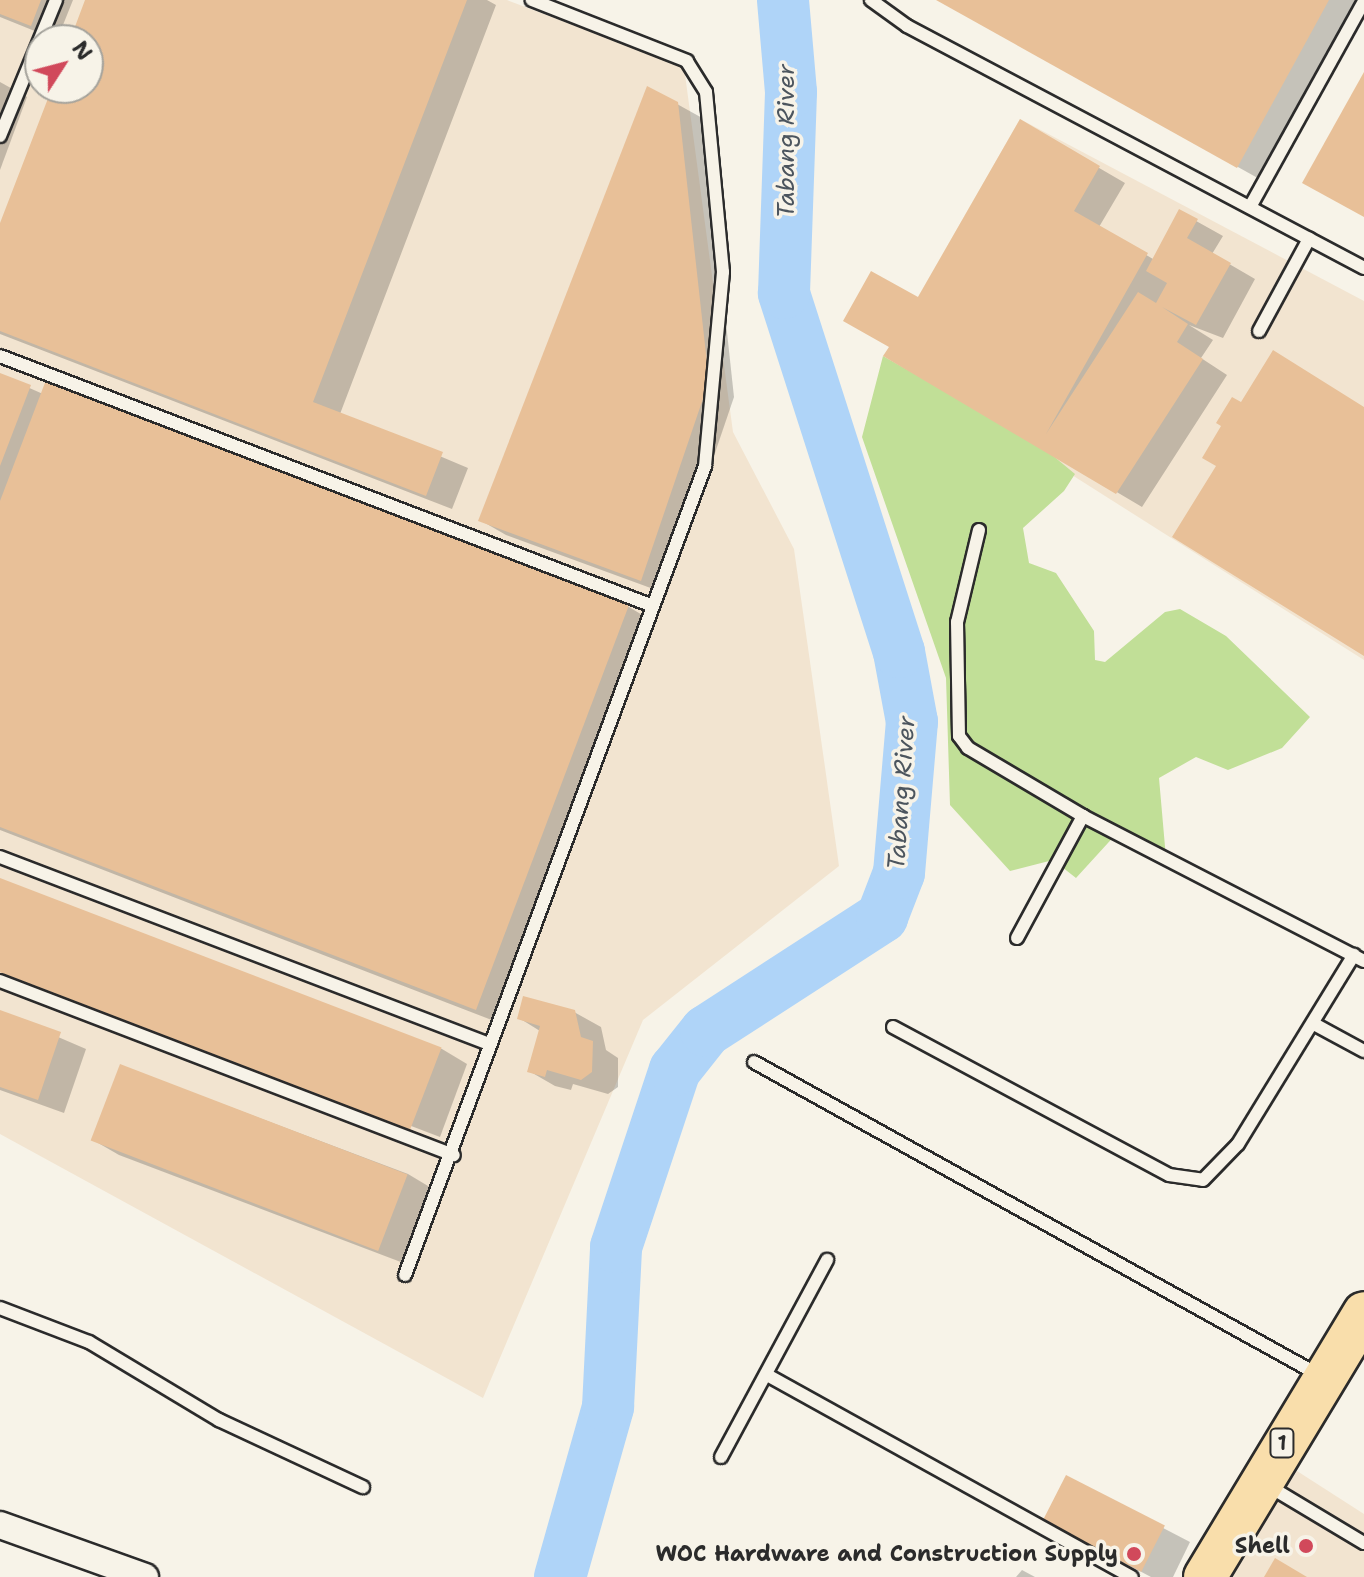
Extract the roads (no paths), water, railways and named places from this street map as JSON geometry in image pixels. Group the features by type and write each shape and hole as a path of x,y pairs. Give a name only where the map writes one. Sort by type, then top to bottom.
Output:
{"highway":[{"name":"1","path":"1205,1577 1259,1480 1364,1313"}],"street":[{"path":"0,1525 145,1577"}],"lane":[{"path":"0,136 56,0"},
{"path":"405,1275 454,1155 489,1044 705,466 723,272 706,92 687,61 532,0"},
{"path":"871,0 907,26 1364,268"},
{"path":"1250,207 1364,1"},
{"path":"1259,331 1309,239"},
{"path":"0,356 653,606"},
{"path":"893,1027 1169,1175 1203,1180 1238,1144 1359,958 1083,816 968,748 959,736 957,622 979,530"},
{"path":"1017,938 1083,816"},
{"path":"0,857 489,1044"},
{"path":"0,981 454,1155"},
{"path":"1314,1024 1364,1051"},
{"path":"754,1062 1322,1377"},
{"path":"721,1457 827,1260"},
{"path":"0,1308 89,1342 219,1420 363,1487"},
{"path":"767,1375 1132,1577"},
{"path":"1259,1480 1364,1543"}],"waterway":[{"name":"Tabang River","path":"560,1577 608,1407 616,1247 675,1070 706,1031 882,917 899,873 912,722 899,652 784,293 791,92 783,0"}],"place":[{"name":"Shell","path":"1306,1546"},
{"name":"WOC Hardware and Construction Supply","path":"1134,1554"}]}
